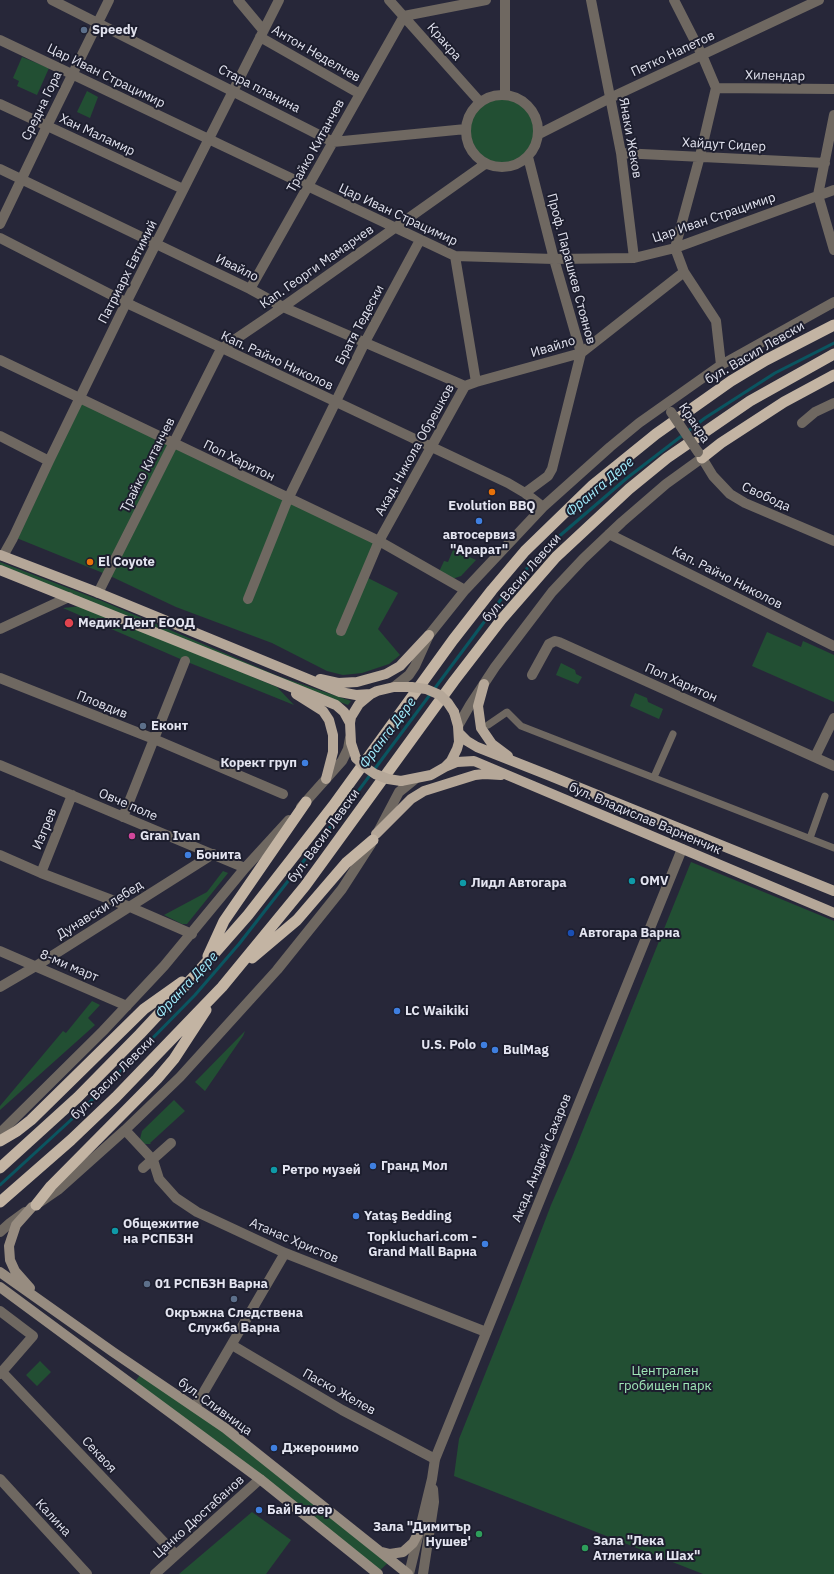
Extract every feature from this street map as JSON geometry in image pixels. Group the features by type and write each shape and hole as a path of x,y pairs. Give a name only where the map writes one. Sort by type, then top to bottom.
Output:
{"highway":[{"name":"бул. Васил Левски","path":"0,1168 78,1097 201,969 248,915 333,806 453,640 525,551 593,485 656,434 743,374 766,360 834,325"},
{"name":"бул. Васил Левски","path":"0,1202 71,1140 116,1097 225,983 305,886 454,681 501,620 556,557 629,489 667,458 750,400 834,354"},
{"path":"700,455 784,402 834,375"},
{"path":"0,1141 32,1120 144,1009 201,969 224,921 306,802"},
{"path":"34,1206 50,1186 169,1066 225,983 297,920 346,863 374,837"}],"main road":[{"path":"1,556 98,593 340,692 356,695 371,694 394,687 410,687 426,689 440,695 454,712 459,730 457,749 451,762 431,775 401,781 388,779 375,774 365,767 356,758 350,738 350,723 351,717 359,704 371,694"},
{"path":"0,571 69,597 336,705 344,712 350,723"},
{"path":"297,675 338,683 357,682 386,674 400,666 429,635"},
{"path":"278,681 323,711 329,720 333,735 333,752 326,779"},
{"path":"484,684 478,706 481,728 492,744 517,763"},
{"name":"бул. Владислав Варненчик","path":"459,730 477,747 834,891"},
{"name":"бул. Владислав Варненчик","path":"445,767 457,762 468,760 474,761 834,913"},
{"path":"374,837 411,800 424,792 475,775 492,774 513,777"},
{"path":"34,1206 14,1230 10,1241 9,1253 12,1266 18,1275 48,1306"},
{"name":"бул. Сливница","path":"0,1272 142,1372 225,1428 408,1574"},
{"path":"0,1287 260,1479 378,1574"},
{"path":"133,1385 142,1372"},
{"path":"379,1551 390,1554 403,1552 413,1543 421,1528"}],"street":[{"name":"Стара планина","path":"52,0 233,90 333,142"},
{"name":"Средна Гора","path":"0,224 109,0"},
{"name":"Антон Неделчев","path":"238,0 262,33 360,94"},
{"name":"Патриарх Евтимий","path":"1,556 13,538 49,460 126,303 279,0"},
{"name":"Кракра","path":"389,0 480,102"},
{"path":"404,16 438,5 486,0"},
{"path":"505,0 505,95"},
{"name":"Янаки Жеков","path":"591,0 622,153 634,258"},
{"path":"674,0 702,55 716,88 700,156 675,248 684,272 716,321 721,365"},
{"name":"Петко Напетов","path":"539,134 610,98 819,0"},
{"name":"Трайко Китанчев","path":"250,288 308,188 404,16"},
{"name":"Цар Иван Страцимир","path":"0,40 308,188 455,256 554,259 634,258 675,248 834,190"},
{"name":"Хилендар","path":"716,88 834,89"},
{"path":"496,95 505,95 524,102 533,112 538,123 539,134 535,146 528,157 519,164 496,168 485,164 475,156 469,146 466,129 467,122 472,111 480,102 496,95"},
{"name":"Хан Маламир","path":"0,104 183,189"},
{"path":"834,115 818,195 834,250"},
{"path":"333,142 466,129"},
{"name":"Хайдут Сидер","path":"622,153 825,163"},
{"name":"Проф. Парашкев Стоянов","path":"525,493 548,476 552,469 581,353 554,259 528,157"},
{"name":"Кап. Георги Мамарчев","path":"221,349 283,308 485,164"},
{"name":"Ивайло","path":"0,169 250,288 283,308 466,386"},
{"name":"Кап. Райчо Николов","path":"0,238 126,303 525,493 543,507"},
{"name":"Братя Тедески","path":"248,599 288,499 365,342 420,240"},
{"name":"Акад. Никола Обрешков","path":"341,631 378,541 466,386 476,382 455,256"},
{"name":"Ивайло","path":"476,382 581,353 684,272"},
{"path":"394,687 404,680 412,670 429,635 466,590 543,507 639,422 668,408 721,365 834,302"},
{"name":"Трайко Китанчев","path":"98,593 221,349"},
{"name":"Поп Харитон","path":"0,360 378,541 466,590"},
{"path":"802,423 815,412 834,403"},
{"name":"Кракра","path":"668,408 700,455"},
{"path":"0,436 49,460"},
{"path":"459,730 484,684 552,592 609,534 700,455"},
{"name":"Свобода","path":"700,455 713,476 730,494 745,503 834,541"},
{"name":"Кап. Райчо Николов","path":"609,534 834,646"},
{"path":"0,628 69,597"},
{"name":"Поп Харитон","path":"532,675 549,644 555,641 559,642 834,766"},
{"path":"124,817 185,661"},
{"name":"Пловдив","path":"0,678 154,739 283,794"},
{"path":"488,725 507,712 521,726 834,848"},
{"path":"815,757 834,718"},
{"path":"654,777 673,734"},
{"path":"0,1133 128,1006 192,934 245,868 326,779 346,754 350,738"},
{"name":"Овче поле","path":"0,765 245,868"},
{"path":"0,1232 10,1223 59,1189 176,1082 277,970 342,889 374,837 399,792 415,779"},
{"name":"Изгрев","path":"41,873 72,795"},
{"path":"810,838 825,796"},
{"name":"Акад. Андрей Сахаров","path":"408,1574 421,1528 435,1459 682,849"},
{"name":"Дунавски лебед","path":"0,987 36,966 213,854"},
{"path":"0,855 41,873 130,907 192,934"},
{"name":"8-ми март","path":"0,950 128,1006"},
{"name":"Атанас Христов","path":"125,1130 153,1160 159,1179 176,1198 197,1212 285,1253 486,1332"},
{"path":"143,1168 171,1143"},
{"path":"195,1407 285,1253"},
{"path":"0,1311 33,1336 1,1373"},
{"name":"Паско Желев","path":"232,1345 342,1410 435,1459"},
{"name":"Секвоя","path":"1,1373 176,1555"},
{"name":"Калина","path":"0,1479 86,1573"},
{"name":"Цанко Дюстабанов","path":"155,1574 260,1479"},
{"name":"Акад. Андрей Сахаров","path":"423,1574 434,1502 432,1479"}],"green space":[{"path":"22,57 49,68 37,95 17,86 19,81 13,78"},
{"path":"87,91 98,97 90,118 77,112"},
{"path":"495,95 509,95 528,105 538,124 538,138 528,157 509,167 495,167 476,157 466,138 466,124 476,105"},
{"path":"80,398 379,541 364,576 398,593 378,629 400,655 389,664 362,673 343,675 327,671 272,643 176,607 108,575 19,539 13,538"},
{"path":"453,550 476,560 461,576 449,580 438,574 444,561 448,562"},
{"path":"0,562 102,601 278,676 351,701 348,705 276,678 0,565"},
{"path":"82,606 277,687 294,705 185,661 63,608"},
{"path":"767,632 801,647 803,641 834,655 834,702 752,666"},
{"path":"561,663 575,670 576,674 582,677 578,684 556,675"},
{"path":"635,693 647,698 648,702 663,709 659,719 630,706"},
{"name":"Централен гробищен парк","path":"691,862 834,921 834,1574 703,1574 454,1476 459,1439 551,1205 572,1157"},
{"path":"223,871 228,873 187,924 182,924 164,915 207,892"},
{"path":"92,1001 100,1005 88,1018 95,1025 0,1110 0,1106 63,1031 66,1033"},
{"path":"245,1031 243,1036 205,1091 195,1082"},
{"path":"174,1100 185,1111 150,1143 151,1144 145,1144 140,1139 142,1131"},
{"path":"40,1361 51,1372 37,1386 26,1375"},
{"path":"142,1372 195,1407 391,1560 377,1573 133,1385"},
{"path":"252,1512 291,1540 266,1574 179,1574"}],"waterway":[{"name":"Франга Дере","path":"0,1185 84,1108 195,995 239,944 359,790 505,594 542,551 627,478 705,418 775,373 834,343"}],"place":[{"name":"Speedy","path":"84,30"},
{"name":"Evolution BBQ","path":"492,492"},
{"name":"автосервиз \"Арарат\"","path":"479,521"},
{"name":"El Coyote","path":"90,562"},
{"name":"Медик Дент ЕООД","path":"69,623"},
{"name":"Еконт","path":"143,726"},
{"name":"Корект груп","path":"305,763"},
{"name":"Gran Ivan","path":"132,836"},
{"name":"Бонита","path":"188,855"},
{"name":"OMV","path":"632,881"},
{"name":"Лидл Автогара","path":"463,883"},
{"name":"Автогара Варна","path":"571,933"},
{"name":"LC Waikiki","path":"397,1011"},
{"name":"U.S. Polo","path":"484,1045"},
{"name":"BulMag","path":"495,1050"},
{"name":"Гранд Мол","path":"373,1166"},
{"name":"Ретро музей","path":"274,1170"},
{"name":"Yataş Bedding","path":"356,1216"},
{"name":"Общежитие на РСПБЗН","path":"115,1231"},
{"name":"Topkluchari.com - Grand Mall Варна","path":"485,1244"},
{"name":"01 РСПБЗН Варна","path":"147,1284"},
{"name":"Окръжна Следствена Служба Варна","path":"234,1299"},
{"name":"Джеронимо","path":"274,1448"},
{"name":"Бай Бисер","path":"259,1510"},
{"name":"Зала \"Димитър Нушев'","path":"479,1534"},
{"name":"Зала \"Лека Атлетика и Шах\"","path":"585,1548"}]}
